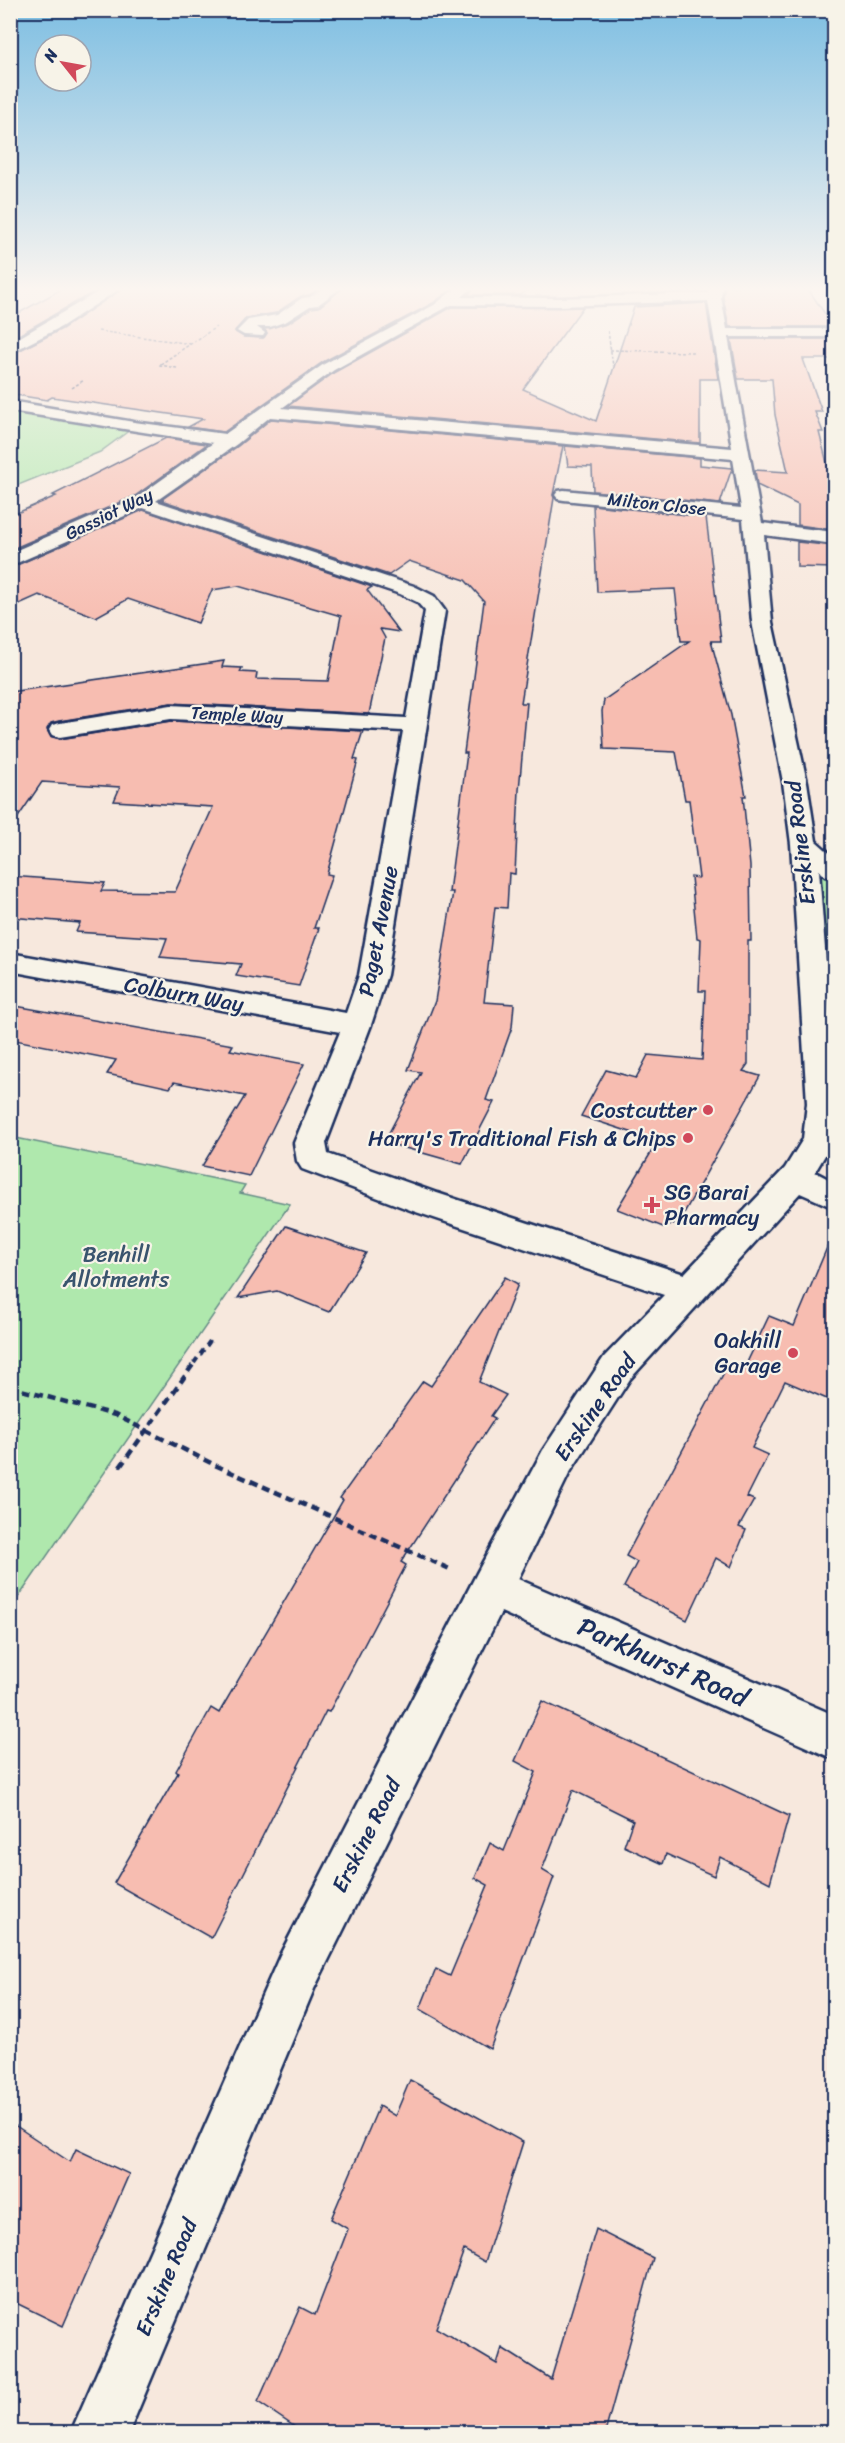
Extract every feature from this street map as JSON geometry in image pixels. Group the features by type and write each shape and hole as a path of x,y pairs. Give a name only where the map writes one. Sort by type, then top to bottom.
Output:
{"street":[{"name":"Gassiot Way","path":"10,560 142,502 284,400"},
{"name":"Erskine Road","path":"100,2433 297,1972 556,1462 617,1368 796,1177 819,1140 827,1057 804,844 795,782 762,622 752,521 732,400"},
{"path":"10,406 134,427 231,440"},
{"path":"268,412 740,454"},
{"name":"Milton Close","path":"564,495 752,521 834,538"},
{"name":"Paget Avenue","path":"142,502 423,597 432,604 435,611 373,975 357,1025 310,1143 313,1161 425,1202 690,1290"},
{"name":"Temple Way","path":"60,730 171,712 415,725"},
{"path":"804,844 834,870"},
{"name":"Colburn Way","path":"10,962 357,1025"},
{"path":"796,1177 834,1196"},
{"name":"Parkhurst Road","path":"491,1587 834,1737"}],"path":[{"path":"120,1467 210,1341"},
{"path":"10,1387 115,1415 217,1466 491,1587"}],"green space":[{"path":"10,406 134,427 100,452 11,488"},
{"path":"811,856 834,876 834,1043 824,1049"},
{"name":"Benhill Allotments","path":"11,1137 245,1185 240,1193 290,1204 11,1608"}],"building":[{"path":"73,400 269,400 224,432 188,427 203,419"},
{"path":"296,400 548,400 596,421 603,400 700,400 700,443 288,406"},
{"path":"774,400 818,400 822,412 815,412 823,432 819,432 834,490 834,530 798,525 798,505 757,485 755,470 788,472"},
{"path":"271,419 563,446 553,495 521,703 527,703 519,790 515,874 509,873 507,908 495,907 484,1002 514,1004 512,1027 486,1100 494,1102 462,1164 384,1142 421,1072 408,1070 435,1001 453,892 449,892 484,601 465,580 409,561 389,575 161,500 238,446"},
{"path":"166,438 207,444 135,496 10,550 10,516 56,496 53,495"},
{"path":"565,446 700,458 700,465 732,468 733,472 731,471 720,504 593,491 592,467 568,466"},
{"path":"593,505 706,517 721,641 711,641 731,715 746,796 743,796 750,866 751,941 748,941 748,1064 743,1071 760,1076 679,1222 663,1227 617,1209 658,1141 581,1116 606,1070 636,1078 648,1055 702,1060 705,991 699,991 701,939 697,938 691,877 699,878 689,800 685,800 676,752 604,749 602,711 604,700 689,641 681,641 675,589 597,592"},
{"path":"143,510 372,587 367,590 399,632 380,629 385,638 369,714 171,703 59,721 51,723 47,729 50,736 60,739 171,721 363,731 354,759 358,760 327,874 332,875 314,928 319,928 299,986 236,976 241,964 160,957 167,938 76,932 80,923 10,917 10,876 105,883 101,891 175,892 213,807 114,801 120,787 42,782 10,829 10,692 224,661 222,667 242,668 240,672 257,673 256,679 328,681 341,616 238,586 212,590 198,623 128,599 96,617 39,595 10,608 10,568"},
{"path":"797,542 834,546 834,568 797,567"},
{"path":"10,1005 233,1045 230,1050 304,1064 249,1176 202,1166 245,1096 174,1082 170,1088 107,1074 116,1060 10,1039"},
{"path":"286,1226 366,1253 329,1312 277,1291 238,1298"},
{"path":"834,1231 834,1402 785,1381 752,1448 768,1455 747,1497 754,1500 739,1527 746,1530 731,1567 716,1558 687,1620 624,1587 637,1562 626,1556 727,1367 742,1373 769,1316 794,1326"},
{"path":"505,1277 518,1284 479,1382 506,1395 491,1416 495,1418 401,1562 406,1565 329,1712 326,1711 211,1938 114,1883 178,1773 176,1771 211,1708 219,1713 343,1500 340,1498 423,1381 431,1386"},
{"path":"542,1701 789,1816 770,1883 720,1857 714,1876 666,1854 663,1864 624,1846 633,1820 573,1790 542,1870 554,1877 490,2049 420,2009 436,1969 450,1976 488,1885 475,1878 490,1843 504,1851 536,1772 515,1761"},
{"path":"410,2080 523,2142 485,2262 464,2250 436,2328 497,2364 502,2348 551,2379 596,2229 653,2258 605,2433 304,2433 258,2402 300,2307 315,2315 348,2229 331,2219 379,2106 395,2116"},
{"path":"10,2122 70,2162 76,2149 129,2174 63,2326 10,2300"}],"place":[{"name":"Costcutter","path":"708,1110"},
{"name":"Harry's Traditional Fish & Chips","path":"688,1138"},
{"name":"SG Barai Pharmacy","path":"652,1205"},
{"name":"Oakhill Garage","path":"793,1353"}]}
